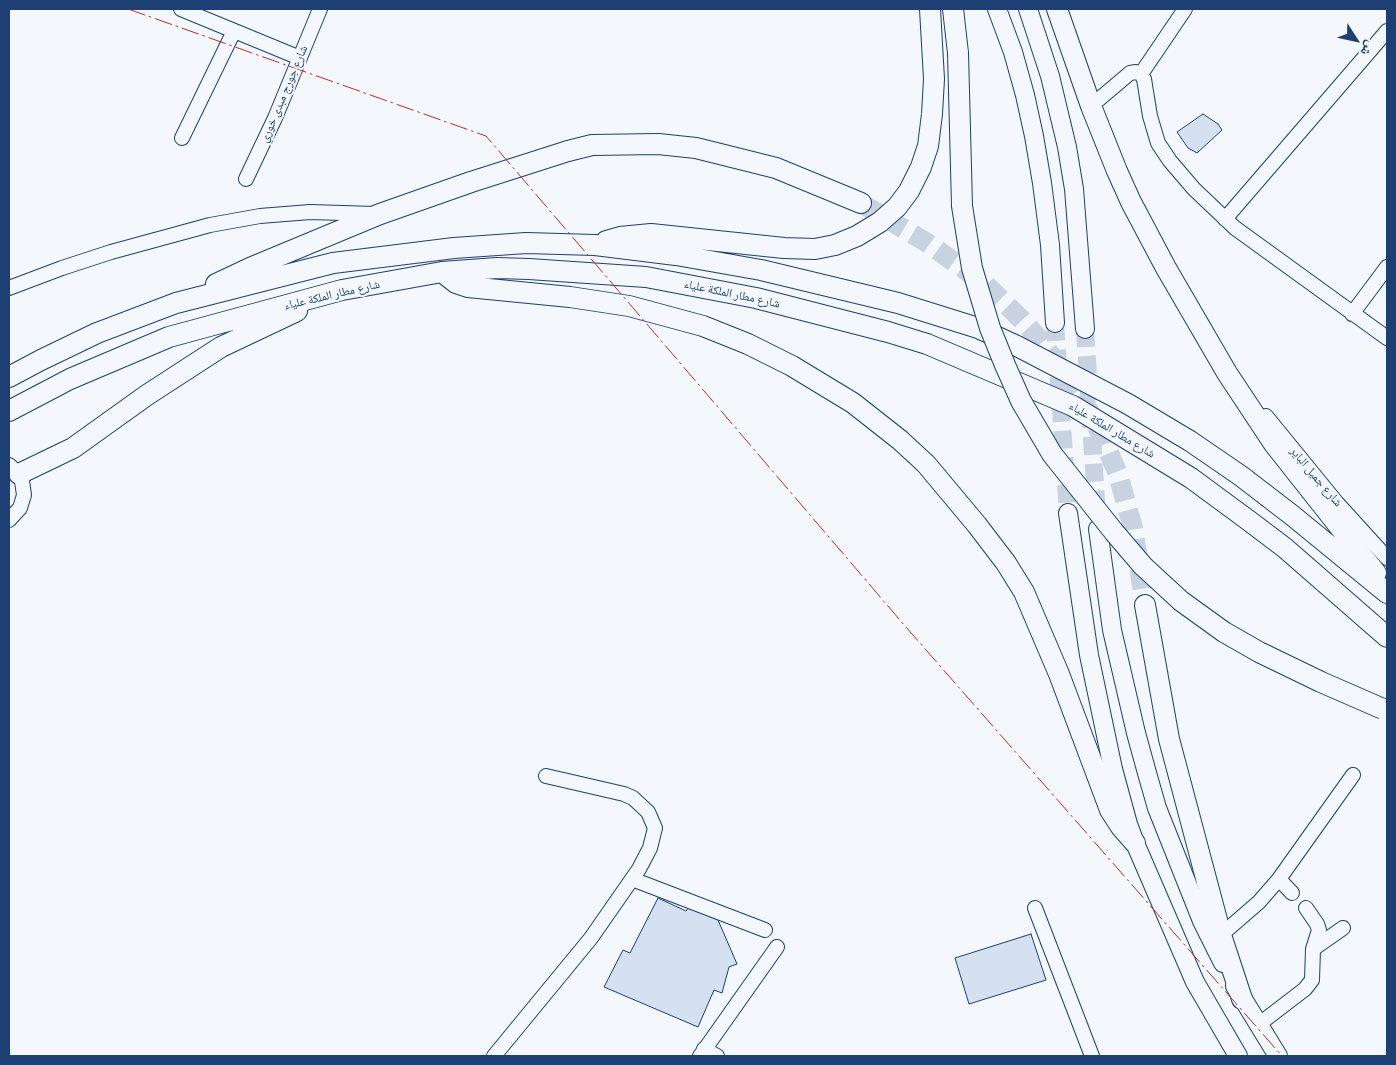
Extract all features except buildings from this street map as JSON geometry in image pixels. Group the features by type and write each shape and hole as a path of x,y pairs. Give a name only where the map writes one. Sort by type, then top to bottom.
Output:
{"highway":[{"path":"595,245 620,237 651,234 774,247 815,249 842,242 869,230 897,207 909,191 921,167 928,146 934,79 930,9"},
{"path":"953,9 958,53 962,206 972,268 990,328 1004,365 1021,402 1052,454 1143,566 1181,601 1224,632 1259,652 1305,675 1385,710"},
{"path":"1056,9 1116,171 1148,236 1243,399 1279,450 1387,588"},
{"path":"9,377 96,333 176,303 250,268 380,214 471,182 568,151 592,146 658,144 696,148 776,168 861,203"},
{"path":"176,303 333,263 495,244 595,245 668,254 761,270 898,303 939,315 986,332 1064,370 1136,408 1182,436 1241,476 1294,516 1387,593"},
{"name":"شارع مطار الملكة علياء","path":"9,411 70,379 169,337 342,290 442,272 497,268 646,277 756,298 888,332 927,344 1073,406 1191,478 1284,548 1387,637"},
{"path":"442,272 456,283 468,287 570,297 629,306 703,326 755,347 792,366 852,403 900,440 926,464 977,525 1006,563 1024,592 1062,682 1110,810 1135,843"},
{"path":"14,469 73,448 147,395 221,347 342,290"},
{"path":"1145,606 1169,739 1221,935 1242,999"}],"main road":[{"path":"998,9 1013,52 1034,136 1046,209 1056,323"},
{"path":"1028,9 1050,76 1067,147 1074,189 1085,329"},
{"path":"1068,513 1089,655 1113,769 1135,843 1195,982 1238,1056"},
{"path":"1098,529 1112,630 1136,733 1152,790 1202,921 1242,999 1278,1056"}],"street":[{"path":"183,9 300,58"},
{"name":"شارع جورج مبدى خوري","path":"246,179 275,118 320,9"},
{"path":"1142,74 1185,9"},
{"path":"1225,219 1387,30"},
{"path":"182,138 234,31"},
{"path":"1091,106 1130,73 1142,74"},
{"path":"1142,74 1150,116 1158,143 1186,180 1225,219 1251,241 1387,338"},
{"path":"9,288 112,252 210,225 260,216 310,212 380,214"},
{"path":"1352,314 1387,267"},
{"name":"شارع جميل الباير","path":"1243,399 1263,412 1308,470 1387,558"},
{"path":"9,520 16,514 23,502 24,488 14,469"},
{"path":"1221,935 1259,902 1279,879 1353,775"},
{"path":"494,1056 592,938 645,858 654,836 655,828 648,812 633,798 624,794 546,776"},
{"path":"632,878 765,930"},
{"path":"1279,879 1292,893"},
{"path":"1035,908 1092,1056"},
{"path":"1258,1025 1309,985 1314,975 1313,949 1319,930 1306,908"},
{"path":"1313,949 1343,928"},
{"path":"707,1054 777,947"}],"tunnel":[{"path":"861,203 929,244 986,285 1040,340 1082,398 1101,434 1118,474 1133,528 1145,605"},
{"path":"1055,323 1068,513"},
{"path":"1085,329 1097,516"}],"power":[{"path":"128,9 486,136 905,626 1282,1056"}]}
